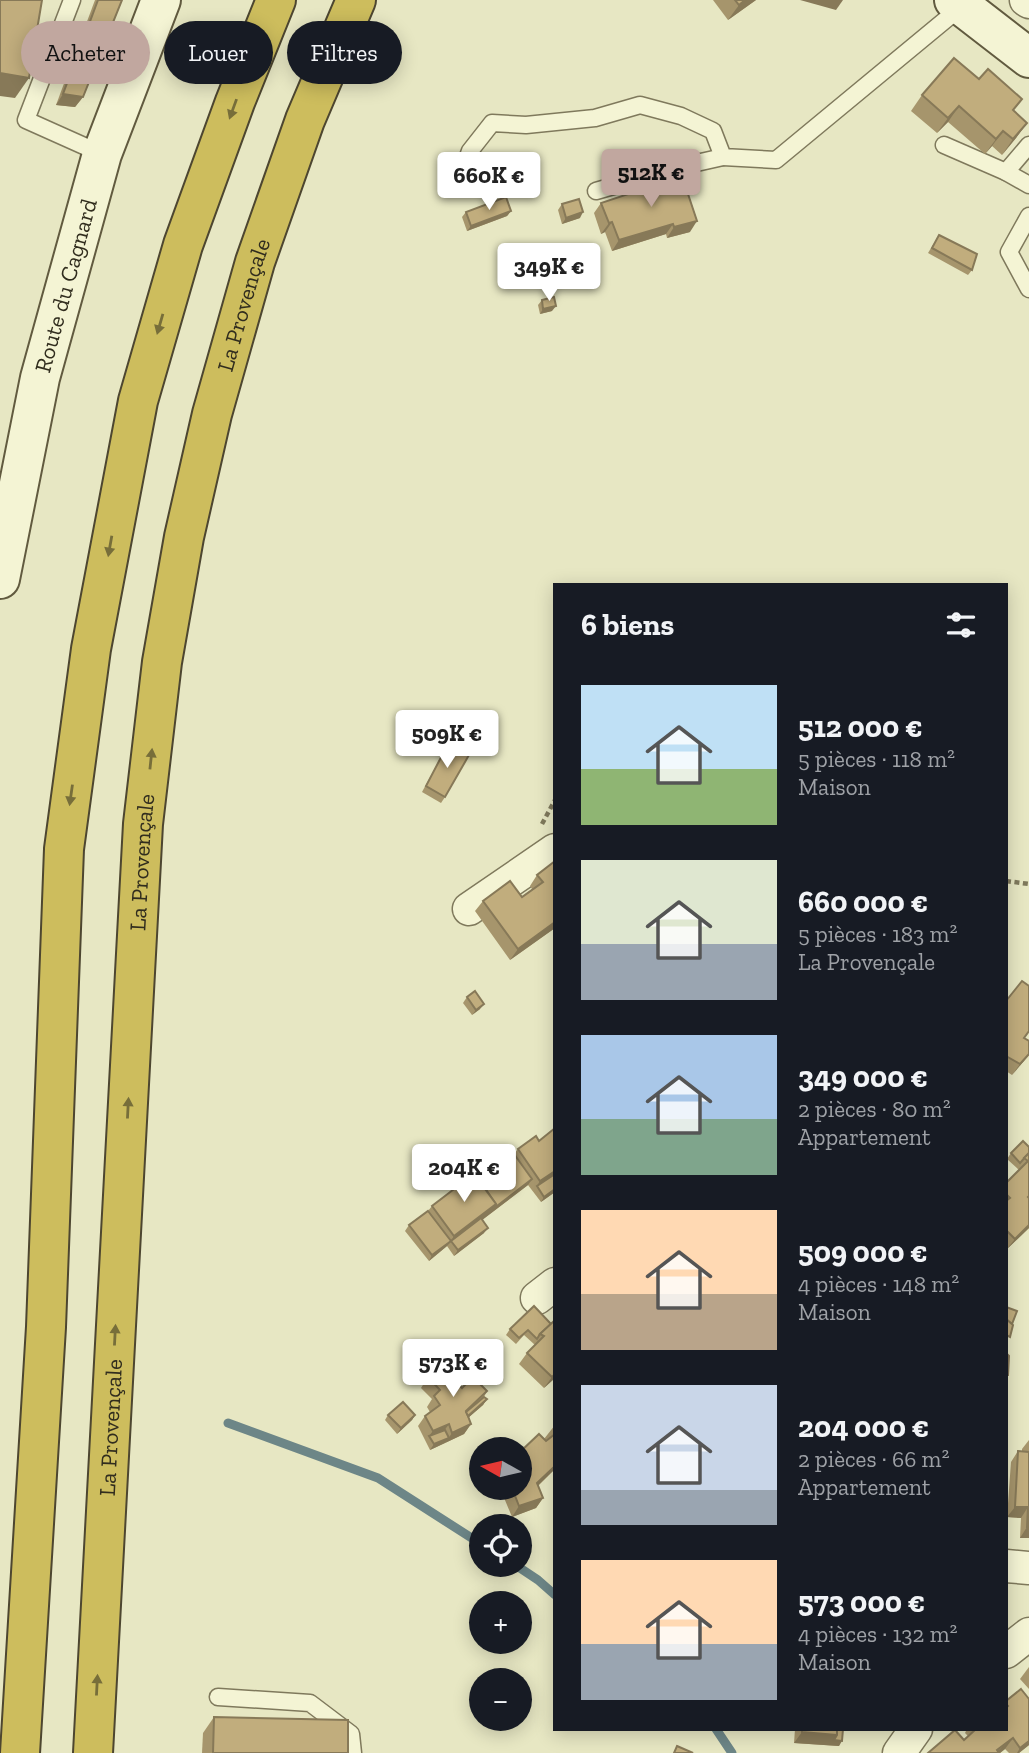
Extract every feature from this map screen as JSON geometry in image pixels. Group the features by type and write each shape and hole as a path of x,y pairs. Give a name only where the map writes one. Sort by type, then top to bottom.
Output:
{"highway":[{"path":"20,1753 46,1327 64,849 91,649 142,388 183,245 235,102 276,0"},
{"name":"La Provençale","path":"93,1753 143,824 162,662 184,537 212,414 255,262 304,120 356,0"}],"street":[{"name":"Route du Cagnard","path":"0,579 40,378 102,154 161,0"},
{"path":"958,3 1029,58"},
{"path":"468,909 553,851"},
{"path":"1008,1566 1029,1568"},
{"path":"1008,1650 1029,1634"},
{"path":"899,1753 915,1731"}],"lane":[{"path":"72,0 26,120 102,154"},
{"path":"596,191 723,157 776,160 958,3"},
{"path":"458,185 470,151 492,123 526,125 595,118 640,106 681,116 713,131 723,157"},
{"path":"944,145 1029,185"},
{"path":"1006,172 1029,145"},
{"path":"1029,216 1009,252 1029,289"},
{"path":"218,1697 310,1703 351,1734 353,1753"}],"path":[{"path":"1008,881 1029,884"}],"building":[{"path":"0,0 42,0 38,21 21,21 21,77 0,73"},
{"path":"98,0 122,0 114,21 90,21"},
{"path":"954,58 979,79 988,69 1022,99 1013,110 1027,123 1013,139 1003,131 996,139 959,106 948,118 922,95"},
{"path":"67,84 88,84 83,97 63,94"},
{"path":"682,176 697,221 674,227 673,224 619,240 601,203"},
{"path":"506,197 511,211 471,226 466,212"},
{"path":"579,199 583,212 566,218 562,204"},
{"path":"939,235 977,254 972,270 932,248"},
{"path":"554,297 556,306 543,309 542,300"},
{"path":"448,744 469,755 445,797 426,786"},
{"path":"553,863 553,923 518,949 483,901 510,881 522,897 543,882 537,875"},
{"path":"1022,981 1029,986 1029,1031 1024,1038 1029,1041 1029,1054 1020,1064 1008,1057 1008,998"},
{"path":"475,991 484,1004 476,1010 467,997"},
{"path":"553,1130 553,1172 540,1181 518,1149 536,1136 539,1141"},
{"path":"1023,1141 1029,1147 1029,1153 1020,1163 1011,1153"},
{"path":"1029,1153 1029,1225 1015,1239 1008,1232 1008,1181 1028,1161 1024,1158"},
{"path":"514,1154 532,1179 493,1209 496,1204 473,1171 485,1163 491,1170"},
{"path":"471,1170 496,1204 454,1236 432,1206 462,1183 458,1179"},
{"path":"553,1175 553,1190 544,1197 537,1186"},
{"path":"428,1211 451,1241 432,1255 409,1225"},
{"path":"481,1218 488,1228 458,1250 451,1241"},
{"path":"534,1306 551,1324 537,1339 528,1330 519,1338 510,1329"},
{"path":"1008,1308 1017,1311 1012,1324 1008,1321"},
{"path":"1008,1321 1013,1325 1010,1337 1008,1336"},
{"path":"553,1322 552,1377 527,1353 544,1336 540,1334"},
{"path":"446,1361 460,1376 455,1381 462,1388 473,1377 487,1391 466,1411 471,1424 452,1433 449,1424 433,1431 425,1416 440,1405 434,1396 440,1390 428,1377"},
{"path":"484,1397 487,1399 468,1416 466,1412"},
{"path":"403,1402 415,1415 401,1428 388,1415"},
{"path":"445,1430 449,1438 434,1444 429,1436"},
{"path":"539,1434 546,1441 553,1436 553,1468 537,1483 543,1498 519,1506 517,1500 532,1500 532,1441"},
{"path":"1018,1451 1029,1452 1029,1527 1028,1507 1015,1507"},
{"path":"1021,1689 1029,1699 1029,1741 1020,1748 1013,1738 997,1750 999,1753 928,1753 954,1731 964,1740 974,1731 1008,1731 1008,1699"},
{"path":"214,1717 348,1720 348,1753 213,1753"},
{"path":"837,1731 837,1735 802,1732"},
{"path":"837,1731 843,1731 842,1741 834,1740"},
{"path":"677,1746 693,1753 674,1753"}],"waterway":[{"path":"228,1423 378,1478 469,1536"},
{"path":"532,1576 553,1593"},
{"path":"717,1731 732,1753"}]}
